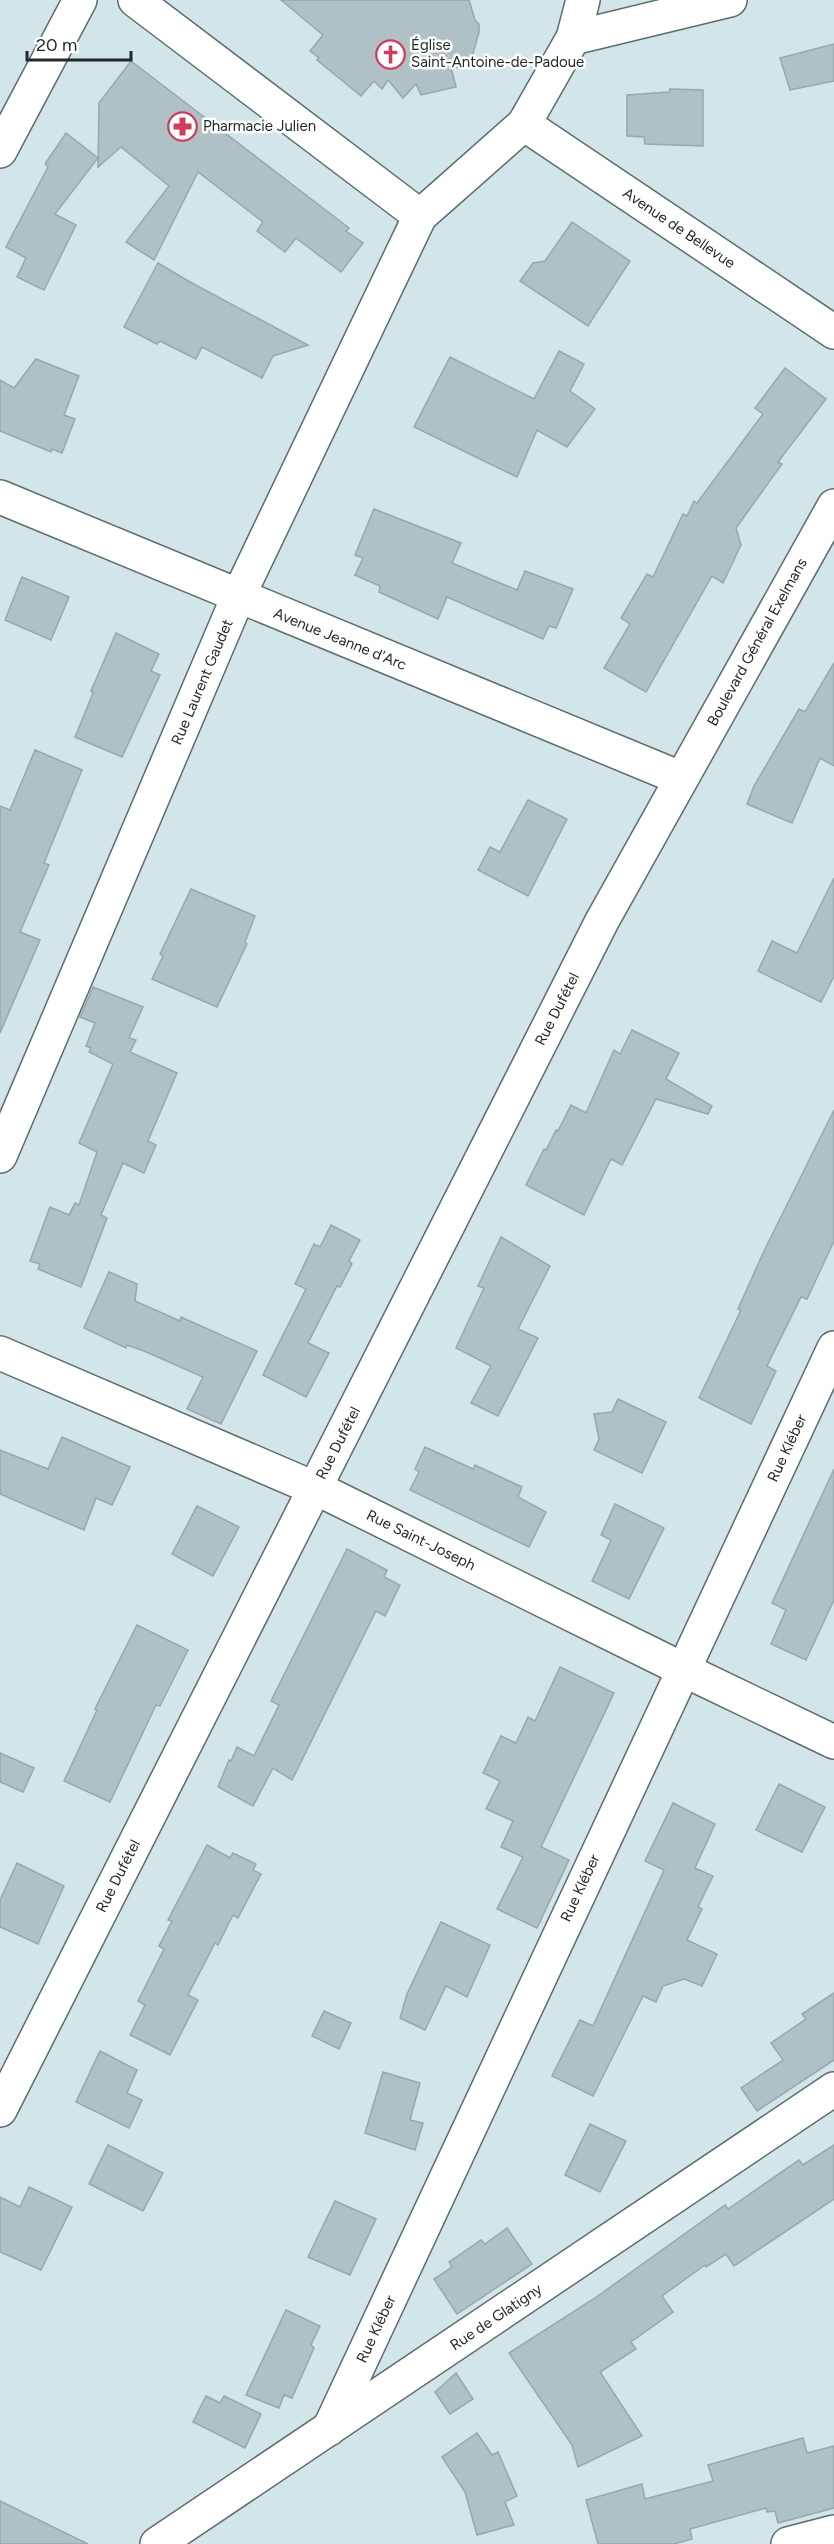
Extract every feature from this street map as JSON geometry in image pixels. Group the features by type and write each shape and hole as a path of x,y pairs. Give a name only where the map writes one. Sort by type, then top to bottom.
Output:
{"street":[{"path":"0,151 80,0"},
{"path":"135,0 420,216 524,124 573,38 583,0"},
{"path":"573,38 730,0"},
{"name":"Avenue de Bellevue","path":"524,124 834,332"},
{"name":"Rue Laurent Gaudet","path":"0,1156 238,597 420,216"},
{"name":"Avenue Jeanne d'Arc","path":"0,497 680,778"},
{"name":"Boulevard Général Exelmans","path":"680,778 834,506"},
{"name":"Rue Dufétel","path":"0,2110 597,931 680,778"},
{"name":"Rue Kléber","path":"329,2429 682,1669 834,1348"},
{"name":"Rue Saint-Joseph","path":"0,1353 315,1488 834,1742"},
{"name":"Rue de Glatigny","path":"157,2544 834,2089"},
{"path":"788,2544 834,2532"}],"building":[{"name":"Église Saint-Antoine-de-Padoue","path":"281,0 469,0 475,20 479,24 479,32 469,68 451,67 456,87 421,95 416,84 403,98 388,80 382,89 374,81 361,96 317,60 319,58 310,51 323,35"},
{"path":"834,44 834,81 790,90 780,58"},
{"path":"131,61 349,228 346,231 363,243 341,272 296,238 285,252 257,231 263,222 198,172 154,260 126,242 169,186 121,147 98,167 99,103"},
{"path":"670,89 703,90 703,146 645,144 644,137 627,136 627,95 669,92"},
{"path":"66,133 98,158 55,214 76,225 44,290 17,277 26,258 6,247 48,167 45,164"},
{"path":"572,222 630,261 588,326 520,281 533,263 545,261"},
{"path":"158,263 308,345 273,356 262,378 202,347 196,359 160,341 157,344 124,327"},
{"path":"559,351 584,364 570,391 595,409 567,447 537,430 517,477 414,427 450,357 534,399"},
{"path":"36,359 79,376 64,415 75,419 62,453 52,449 51,452 0,431 0,380 14,388"},
{"path":"785,368 826,399 778,462 782,464 736,528 741,545 723,583 712,576 646,692 604,668 630,624 621,618 647,574 653,577 683,514 687,516 694,501 697,503 763,414 755,408"},
{"path":"374,509 461,543 452,563 517,590 525,571 573,589 556,628 549,626 543,639 447,597 438,619 379,592 380,586 355,575 363,558 355,555"},
{"path":"22,577 69,597 51,640 5,620"},
{"path":"116,633 159,654 151,671 160,675 122,757 75,737 93,693 91,691"},
{"path":"834,663 834,766 820,758 792,823 747,804 754,786 799,709 805,712"},
{"path":"35,750 82,770 44,863 49,865 20,932 40,940 0,1033 0,806 10,810"},
{"path":"528,800 567,819 528,896 478,870 490,847 500,852"},
{"path":"834,878 834,976 821,1002 758,971 772,941 797,953"},
{"path":"191,889 255,916 245,942 247,944 217,1007 152,979 163,956 160,954"},
{"path":"93,987 143,1007 129,1038 136,1040 130,1052 177,1073 148,1141 156,1145 144,1173 123,1163 101,1215 107,1218 81,1287 38,1269 40,1264 30,1261 50,1207 69,1215 75,1203 79,1205 97,1152 79,1143 113,1064 89,1052 91,1048 86,1046 95,1023 80,1017"},
{"path":"632,1030 679,1053 666,1079 712,1106 708,1114 656,1099 622,1165 611,1159 584,1215 526,1185 544,1149 546,1150 556,1130 558,1131 571,1105 586,1113 614,1050 620,1054"},
{"path":"834,1110 834,1241 807,1299 801,1297 767,1366 776,1371 751,1424 699,1398 741,1310 738,1309 764,1251"},
{"path":"331,1225 360,1240 349,1261 352,1264 340,1287 337,1286 308,1343 329,1353 306,1397 263,1375 306,1289 295,1284 314,1244 320,1247"},
{"path":"501,1237 550,1266 518,1329 538,1338 498,1416 471,1403 491,1366 456,1348 484,1288 478,1286"},
{"path":"109,1272 137,1284 135,1301 180,1321 181,1317 257,1351 221,1424 187,1409 203,1377 144,1351 127,1345 126,1348 84,1328"},
{"path":"618,1399 666,1422 642,1473 594,1450 599,1439 594,1414 612,1412"},
{"path":"62,1437 130,1467 112,1505 96,1498 84,1530 0,1494 0,1450 48,1469"},
{"path":"425,1447 473,1469 475,1465 522,1487 518,1497 546,1512 529,1547 410,1490 419,1472 415,1469"},
{"path":"834,1469 834,1600 806,1660 771,1644 786,1610 772,1603"},
{"path":"615,1504 664,1528 629,1599 592,1581 611,1540 601,1535"},
{"path":"197,1506 239,1527 213,1576 172,1554"},
{"path":"347,1549 387,1570 384,1577 400,1585 385,1616 376,1611 292,1780 273,1768 253,1806 218,1787 237,1747 254,1756 279,1705 271,1701"},
{"path":"137,1625 188,1650 160,1706 156,1705 110,1802 64,1781 97,1710 95,1709"},
{"path":"560,1667 614,1693 541,1847 569,1860 537,1928 497,1909 523,1857 501,1847 513,1821 486,1809 500,1781 483,1773 501,1736 516,1743 528,1717 535,1721"},
{"path":"0,1753 34,1768 23,1792 0,1782"},
{"path":"779,1784 825,1807 802,1852 756,1830"},
{"path":"673,1803 715,1824 695,1868 713,1876 698,1907 702,1909 687,1940 717,1954 702,1986 684,1979 663,1986 656,2002 643,1996 593,2096 552,2076 580,2020 593,2026 664,1870 645,1861"},
{"path":"207,1845 230,1858 233,1853 256,1864 253,1870 261,1874 238,1918 233,1915 218,1945 215,1943 188,1995 198,2000 170,2055 130,2035 145,2005 138,2001 164,1949 159,1946 172,1921 168,1920"},
{"path":"17,1863 64,1886 38,1944 0,1927 0,1900"},
{"path":"441,1922 490,1945 467,1997 446,1986 425,2030 400,2018 407,1994"},
{"path":"834,1993 834,2060 757,2111 741,2088 783,2060 771,2043 806,2019 802,2014"},
{"path":"324,2011 351,2023 339,2049 312,2036"},
{"path":"100,2051 137,2070 127,2093 142,2100 129,2128 76,2102"},
{"path":"383,2072 420,2083 410,2120 423,2123 415,2150 365,2133"},
{"path":"590,2124 626,2141 600,2192 565,2175"},
{"path":"108,2145 163,2173 143,2211 89,2184"},
{"path":"834,2145 834,2199 734,2266 726,2254 706,2267 705,2265 662,2296 673,2312 631,2342 636,2349 600,2372 642,2436 578,2467 572,2445 509,2353 595,2298 725,2205 728,2209 799,2160 803,2165"},
{"path":"29,2187 72,2207 41,2270 0,2252 0,2197 20,2207"},
{"path":"335,2201 376,2219 350,2275 308,2257"},
{"path":"507,2228 532,2264 457,2314 434,2279 452,2267 449,2262 481,2240 485,2244"},
{"path":"286,2310 320,2326 311,2345 314,2348 292,2398 284,2395 279,2408 246,2395"},
{"path":"456,2373 473,2399 450,2414 435,2392"},
{"path":"206,2396 220,2403 224,2396 261,2414 245,2448 193,2422"},
{"path":"477,2433 492,2455 498,2452 517,2496 505,2502 514,2525 477,2535 465,2492 442,2457"},
{"path":"803,2438 807,2453 834,2446 834,2508 778,2523 775,2511 767,2512 766,2508 690,2529 692,2539 674,2544 598,2544 586,2500 642,2484 645,2499 713,2481 708,2465"},
{"path":"0,2501 88,2544 0,2544"}],"place":[{"name":"Église Saint-Antoine-de-Padoue","path":"390,54"},
{"name":"Pharmacie Julien","path":"182,126"}]}
